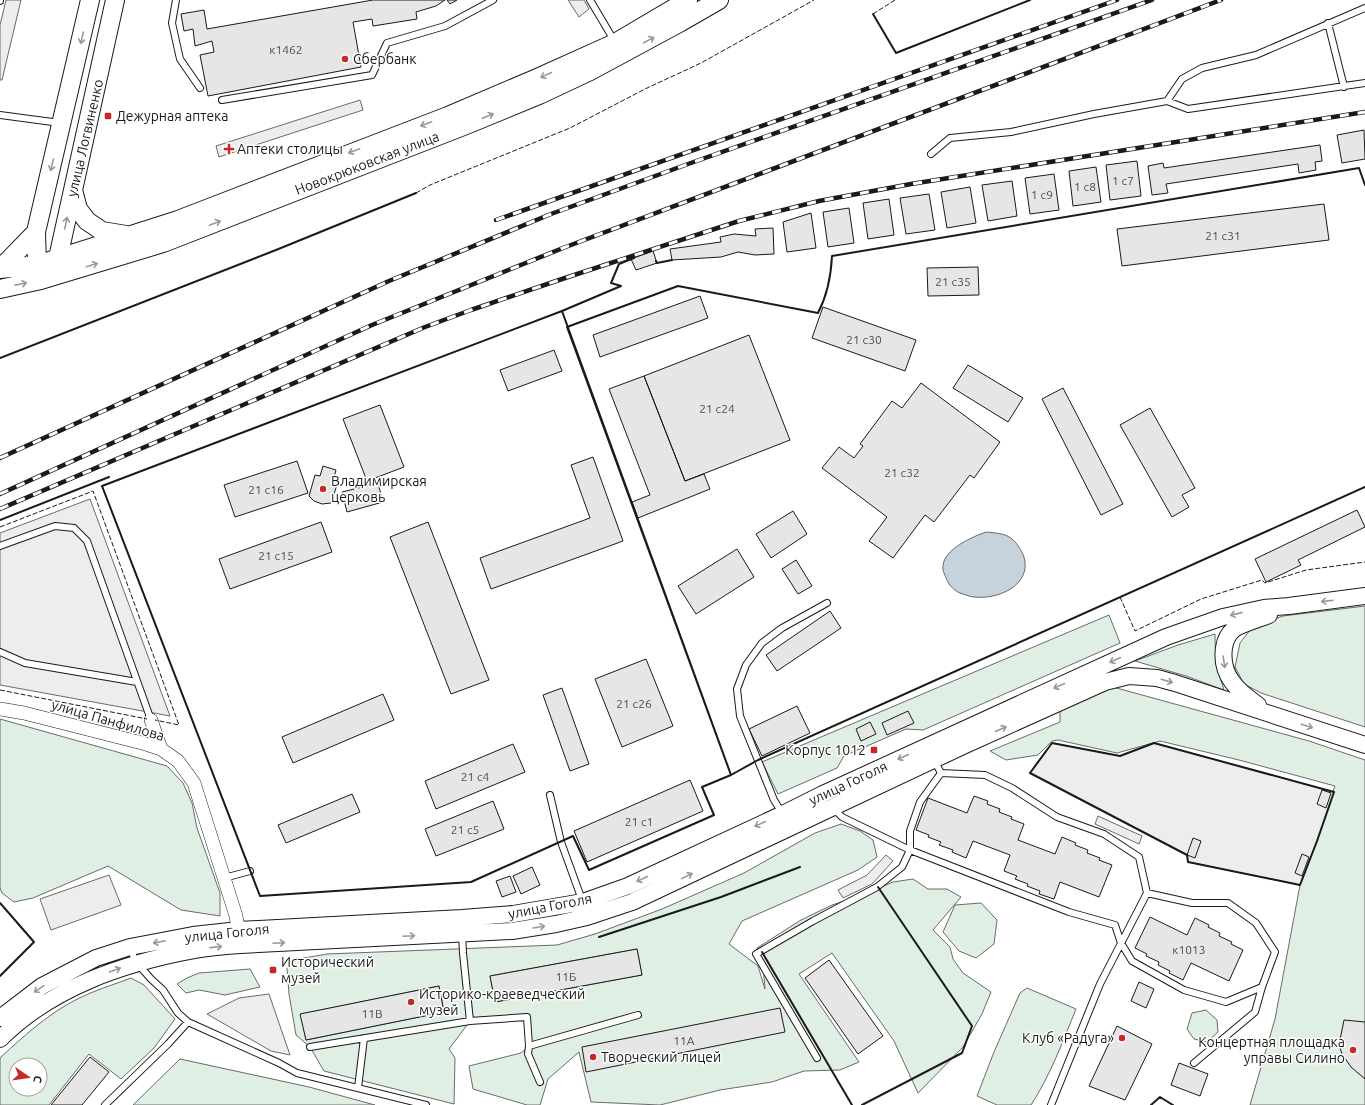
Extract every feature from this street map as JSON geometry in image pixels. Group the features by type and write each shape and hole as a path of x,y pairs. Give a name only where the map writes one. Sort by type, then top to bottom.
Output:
{"main road":[{"name":"улица Логвиненко","path":"44,273 36,232 90,0"},
{"name":"улица Логвиненко","path":"58,257 115,0"},
{"name":"Новокрюковская улица","path":"0,288 44,273 163,243 539,95 590,71 618,49 688,0"},
{"name":"Новокрюковская улица","path":"44,273 58,257 178,220 448,116 535,79 618,49 679,23 719,0"},
{"path":"73,190 78,209 87,221 102,231 128,235"},
{"path":"1,269 36,232"},
{"path":"1,269 44,273"}],"street":[{"path":"1270,714 1241,693 1231,680 1225,668 1223,659 1224,646 1228,636 1235,629 1288,606 1365,596"},
{"name":"улица Гоголя","path":"0,1018 42,986 96,958 130,947 193,935 240,937 462,926 512,914 583,902 628,886 783,814 828,801 934,760 1095,669 1166,637 1223,618 1264,608 1288,606"},
{"path":"934,760 1105,682 1129,676 1157,678 1365,745"},
{"name":"улица Панфилова","path":"0,709 24,713 109,734 161,749 178,761 194,783 236,916 240,937"},
{"path":"151,720 161,749"},
{"path":"462,926 512,931 587,917 632,902 828,801"},
{"name":"улица Гоголя","path":"0,1039 13,1026 71,988 136,962 196,949 240,937"}],"lane":[{"path":"176,0 172,24 180,59 200,88"},
{"path":"222,100 372,75 387,43 445,26 492,0"},
{"path":"590,0 618,49"},
{"path":"1167,101 1182,79 1202,68 1256,55 1365,8"},
{"path":"1328,23 1344,87"},
{"path":"931,154 950,138 1011,132 1094,114 1167,101 1188,109 1365,83"},
{"path":"0,115 62,123"},
{"path":"0,546 55,526 74,528 87,541 151,720"},
{"path":"783,814 774,800 740,716 737,689 746,665 762,643 782,628 827,603"},
{"path":"0,652 25,663 137,682"},
{"path":"817,1058 756,954 813,921 877,887 902,867 910,850 910,830 934,760 985,775 1012,788 1057,817 1104,834 1140,857 1148,893 1100,984 1051,1105"},
{"path":"550,795 561,842 583,902"},
{"path":"828,801 842,817 910,850 1070,912 1115,925 1121,943 1132,961 1184,990 1226,1002 1262,987"},
{"path":"224,878 250,871"},
{"path":"1148,893 1192,903 1228,904 1256,923 1276,952 1262,987 1255,1012 1194,1063"},
{"path":"462,926 463,954 470,1021"},
{"path":"130,947 136,962 163,990 178,1012 188,1022 297,1073 426,1105"},
{"path":"529,1046 638,1015"},
{"path":"310,1047 470,1021 527,1017 529,1046 528,1054 540,1082"},
{"path":"105,1105 168,1044 188,1022"},
{"path":"358,1088 364,1038"}],"green space":[{"path":"1365,606 1365,727 1261,693 1244,684 1235,667 1240,643 1253,626 1283,616"},
{"path":"1109,615 1120,643 923,730 906,729 844,756 837,768 778,794 762,762"},
{"path":"1215,634 1217,662 1224,690 1186,676 1135,661 1178,645"},
{"path":"1113,687 1309,741 1365,760 1365,1105 1250,1105 1275,1019 1300,885 1335,786 1239,760 1160,741 1117,753 1058,740 1052,741 1038,755 1006,760 990,751 1060,722 1060,706"},
{"path":"0,719 167,766 183,783 192,803 197,828 220,893 220,916 181,910 108,866 33,898 14,902 2,893 0,888"},
{"path":"841,824 860,831 873,840 877,857 858,870 742,921 729,944 758,966 765,989 763,964 757,948 801,920 832,905 865,894 893,882 913,879 928,889 947,889 961,897 933,930 950,947 953,959 963,973 991,992 982,1014 963,1047 918,1093 894,1041 832,953 799,974 859,1062 840,1070 804,1071 772,1082 720,1090 660,1105 591,1102 579,1052 548,1079 540,1105 527,1105 473,1089 469,1066 521,1053 529,1046 527,1018 470,1021 449,1049 455,1058 454,1104 324,1071 310,1047 296,1035 289,994 287,968 298,959 327,954 557,945 595,934 662,909 744,873 815,833","holes":["637,949 642,975 495,1002 490,976","439,986 444,1012 306,1040 301,1014"]},
{"path":"981,903 997,920 994,944 976,958 959,951 943,932 955,905"},
{"path":"250,969 260,987 225,995 199,990 186,993 177,984 199,973"},
{"path":"131,978 144,985 175,1019 154,1048 121,1079 89,1054 49,1105 0,1105 0,1058 32,1029 55,1012 93,992"},
{"path":"1027,988 1076,1009 1050,1070 1031,1105 997,1105 977,1096 994,1052 1020,993"},
{"path":"1206,1010 1217,1020 1218,1032 1207,1042 1194,1039 1187,1029 1192,1013"},
{"path":"180,1059 309,1087 375,1105 133,1105"}],"shaded area":[{"path":"6,0 21,0 2,80 0,80 0,25"},
{"path":"568,0 584,0 589,9 579,17"},
{"path":"360,100 363,110 219,157 216,146"},
{"path":"90,499 170,716 0,685 0,533"},
{"path":"986,532 1000,534 1012,539 1021,550 1024,557 1025,567 1023,575 1018,583 1011,589 993,596 972,597 953,589 947,581 943,566 948,554 953,549 960,544"},
{"path":"1052,743 1120,756 1154,743 1334,792 1300,885 1188,862 1187,855 1030,773"},
{"path":"1098,816 1142,836 1139,844 1095,824"},
{"path":"886,855 893,861 872,884 843,898 838,890 867,875"},
{"path":"109,875 121,905 51,930 40,899"},
{"path":"269,994 290,1055 271,1051 207,1014 239,998"}],"building":[{"path":"373,0 445,0 436,6 416,12 417,19 373,26 372,19 353,22 361,67 208,96 200,55 214,52 212,41 195,46 193,29 184,31 181,14 204,10 207,29"},
{"path":"447,0 457,0 450,4"},
{"path":"1364,130 1365,159 1342,163 1337,135"},
{"path":"1320,145 1322,161 1315,162 1316,170 1299,173 1298,164 1166,184 1168,193 1152,195 1148,166 1163,163 1164,168"},
{"path":"1137,161 1141,196 1110,200 1106,165"},
{"path":"1096,167 1101,202 1073,206 1069,171"},
{"path":"1054,174 1059,210 1030,214 1025,178"},
{"path":"1012,181 1017,216 988,221 982,185"},
{"path":"970,187 976,223 947,228 941,192"},
{"path":"929,194 935,230 906,234 900,198"},
{"path":"889,199 894,235 868,239 863,203"},
{"path":"1324,204 1329,240 1122,266 1117,229"},
{"path":"849,208 854,243 828,247 823,212"},
{"path":"811,213 816,248 787,252 783,222"},
{"path":"773,228 774,254 755,255 738,252 721,257 672,260 670,249 721,242 720,237 734,234 756,236 755,229"},
{"path":"653,251 657,263 636,270 631,259"},
{"path":"978,267 979,295 928,296 927,268"},
{"path":"700,296 708,318 600,357 593,335"},
{"path":"823,307 916,340 905,371 812,338"},
{"path":"749,335 790,440 685,481 644,376"},
{"path":"554,350 562,371 508,391 500,370"},
{"path":"968,365 1023,398 1008,422 953,388"},
{"path":"644,376 685,481 704,474 710,489 638,518 632,502 650,495 609,389"},
{"path":"921,383 1000,442 974,478 970,475 934,522 925,515 893,558 869,541 887,517 822,468 839,447 854,458 863,446 860,444 892,401 902,408"},
{"path":"1063,388 1123,504 1101,515 1042,399"},
{"path":"380,405 404,467 367,481 343,419"},
{"path":"1150,408 1195,488 1182,495 1189,507 1172,517 1120,425"},
{"path":"593,457 623,541 491,589 480,558 590,518 571,465"},
{"path":"297,461 308,493 235,517 224,485"},
{"name":"Владимирская церковь","path":"323,466 336,470 333,481 338,482 331,503 322,504 314,501 309,496 315,475 320,476"},
{"path":"378,483 383,502 347,512 342,492"},
{"path":"1357,510 1365,527 1298,560 1301,565 1266,582 1255,559"},
{"path":"793,511 807,534 771,558 756,534"},
{"path":"321,522 332,552 230,589 219,559"},
{"path":"428,522 489,680 451,694 390,537"},
{"path":"737,549 754,577 696,614 678,586"},
{"path":"796,560 812,586 798,594 782,569"},
{"path":"830,611 841,628 777,671 766,655"},
{"path":"646,659 673,726 622,747 595,679"},
{"path":"562,688 589,764 570,771 543,695"},
{"path":"383,694 394,720 293,763 282,737"},
{"path":"797,706 810,733 762,756 749,729"},
{"path":"908,711 914,723 887,735 882,723"},
{"path":"870,722 876,734 861,741 856,729"},
{"path":"513,744 525,772 436,809 425,781"},
{"path":"690,780 703,811 587,862 574,831"},
{"path":"1322,790 1331,793 1326,808 1317,804"},
{"path":"352,794 360,812 286,843 278,825"},
{"path":"974,796 988,801 987,804 1000,809 999,812 1024,824 1018,840 1055,854 1062,837 1076,843 1075,845 1088,850 1087,853 1100,858 1099,860 1112,865 1099,897 1060,882 1054,899 1039,894 1040,891 1015,879 1017,876 1004,871 1010,855 973,841 966,858 952,852 953,850 939,845 941,842 928,837 929,835 916,830 928,798 967,813"},
{"path":"493,801 504,829 436,856 425,829"},
{"path":"1193,838 1201,841 1195,858 1187,855"},
{"path":"1302,854 1309,857 1302,876 1295,873"},
{"path":"532,867 540,885 521,894 513,876"},
{"path":"510,876 516,892 502,897 496,881"},
{"path":"1150,917 1187,935 1195,918 1209,925 1208,927 1220,933 1219,936 1232,942 1231,944 1243,950 1229,981 1191,963 1183,980 1169,973 1170,971 1158,965 1159,962 1146,956 1147,954 1135,948"},
{"path":"637,949 642,975 495,1002 490,976"},
{"path":"829,960 883,1036 858,1054 805,978"},
{"path":"1139,982 1154,989 1146,1008 1131,1001"},
{"path":"439,986 444,1012 306,1040 300,1014"},
{"path":"780,1008 785,1032 586,1072 582,1047"},
{"name":"Концертная площадка управы Силино","path":"1344,1020 1365,1022 1365,1079 1351,1067 1342,1054 1339,1045"},
{"path":"1117,1026 1152,1044 1125,1100 1089,1086"},
{"path":"90,1057 109,1072 82,1105 51,1105"},
{"path":"1179,1063 1208,1074 1200,1096 1171,1085"}],"railway":[{"path":"496,220 1117,0"},
{"path":"0,458 389,281 551,214 1152,0"},
{"path":"0,494 372,325 563,248 1221,0"},
{"path":"0,509 425,327 565,278 739,221 819,201 911,184 1365,112"}],"fence":[{"path":"416,193 430,185 570,128 645,89 701,63 814,0"},
{"path":"873,14 895,0"},
{"path":"0,527 93,491 179,725 155,720"},
{"path":"1120,597 1135,631 1201,599 1262,580 1265,583 1306,570 1365,562"},
{"path":"0,690 147,719"}],"wall":[{"path":"873,14 896,53 1030,0"},
{"path":"1365,185 1359,168 832,256 828,285 818,313 678,286 567,327 731,775 758,760 1365,487"},
{"path":"0,358 276,250 416,193"},
{"path":"562,311 621,286 611,283 619,264 634,258"},
{"path":"656,261 657,263 672,260"},
{"path":"562,311 731,775 702,787 714,815 589,870 573,836 471,882 260,896 102,486 562,311"},
{"path":"0,520 109,477"},
{"path":"1052,743 1120,756 1154,743 1334,792 1300,885 1188,862 1187,855 1030,773 1052,743"},
{"path":"599,937 721,897 800,867"},
{"path":"862,1105 962,1053 972,1026 878,887"},
{"path":"0,903 34,942 0,976"},
{"path":"762,952 852,1105"},
{"path":"1151,1105 1160,1097 1173,1105"}],"place":[{"name":"Сбербанк","path":"345,59"},
{"name":"Дежурная аптека","path":"108,116"},
{"name":"Аптеки столицы","path":"229,149"},
{"name":"Владимирская церковь","path":"323,489"},
{"name":"Корпус 1012","path":"874,750"},
{"name":"Исторический музей","path":"273,970"},
{"name":"Историко-краеведческий музей","path":"411,1002"},
{"name":"Клуб «Радуга»","path":"1122,1038"},
{"name":"Концертная площадка управы Силино","path":"1353,1050"},
{"name":"Творческий лицей","path":"593,1057"}]}
